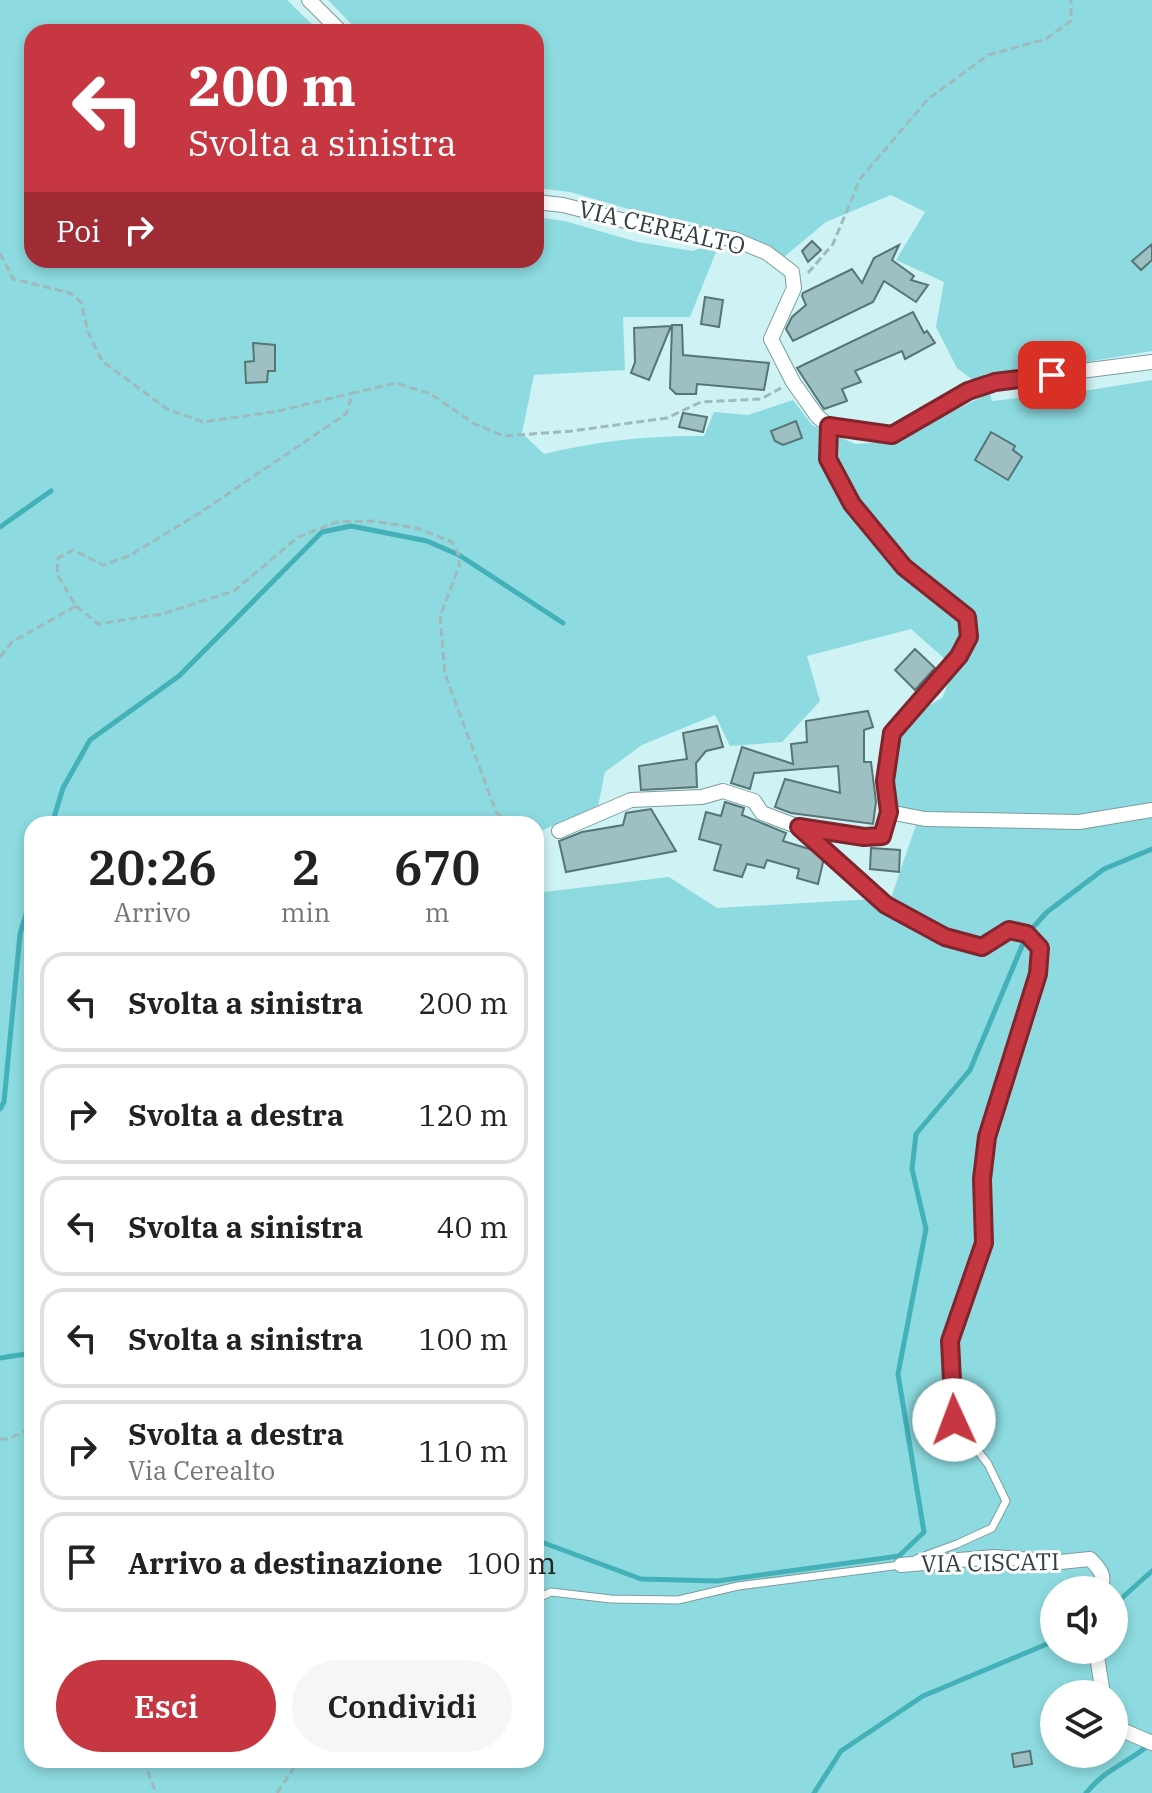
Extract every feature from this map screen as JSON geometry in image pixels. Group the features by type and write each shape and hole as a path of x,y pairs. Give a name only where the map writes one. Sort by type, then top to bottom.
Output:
{"street":[{"path":"309,0 333,24"},
{"name":"VIA CEREALTO","path":"544,203 657,229 734,239 767,253 792,272 794,288"},
{"path":"794,288 771,339 793,382 817,416 829,426 892,435 968,391 995,382 1152,362"},
{"path":"559,831 631,800 702,797 723,791 754,801 762,813 799,827 864,837 882,836 889,812 885,781 892,733 959,656 969,637 967,617 904,567 852,504 828,459 829,426"},
{"path":"889,812 925,819 1079,822 1152,810"},
{"name":"VIA CISCATI","path":"901,1565 994,1557 1060,1562 1090,1559 1103,1576"},
{"path":"1128,1733 1152,1743"}],"lane":[{"path":"544,1595 551,1592 611,1599 678,1600 738,1586 901,1565 992,1528 1006,1501 988,1464 954,1420 950,1341 984,1243 982,1179 987,1137 1038,974 1040,948 1027,934 1009,930 982,947 945,937 886,905 799,827"}],"path":[{"path":"794,288 833,244 860,179 928,99 988,55 1046,39 1059,30 1071,21 1071,0"},
{"path":"0,253 13,279 70,293 81,302 88,332 102,361 167,409 203,422 279,411 396,383 431,394 475,424 504,436 572,431 667,418 701,402 761,399 793,382"},
{"path":"353,393 346,414 198,514 129,556 103,565 73,550 58,558 57,574 76,606 98,624 162,614 234,591 298,537 337,522 373,521 417,528 452,542 459,555 459,567 440,616 445,674 496,812 500,816"},
{"path":"0,657 12,642 76,606"},
{"path":"0,1439 24,1432"},
{"path":"146,1768 156,1793"},
{"path":"277,1793 294,1768"}],"shaded area":[{"path":"0,0 287,0 312,24 24,24 24,268 544,268 544,218 565,221 637,242 693,251 719,242 696,223 642,213 570,192 544,189 544,24 351,24 328,0 1152,0 1152,351 984,374 990,393 992,401 1152,380 1152,1793 0,1793","holes":["891,195 925,212 896,260 944,282 936,327 957,368 990,393 890,442 855,444 812,425 793,400 748,415 714,412 704,436 624,440 544,454 522,433 534,375 625,370 623,317 690,317 720,242 779,261 826,222"]}],"building":[{"path":"812,241 821,250 808,262 802,251"},
{"path":"1152,244 1152,260 1141,270 1132,261"},
{"path":"899,245 892,260 914,276 911,280 928,285 916,302 884,281 873,302 793,341 786,329 792,317 806,305 803,293 852,269 862,283 874,258"},
{"path":"705,297 723,300 719,327 701,324"},
{"path":"913,312 924,333 927,331 935,343 905,359 902,351 855,371 861,382 842,389 847,401 824,409 797,368"},
{"path":"672,325 682,325 683,355 769,363 764,390 697,384 696,394 676,394 670,388"},
{"path":"671,326 649,380 631,373 635,362 634,328"},
{"path":"253,343 275,345 275,371 268,371 267,382 246,383 245,362 254,361"},
{"path":"683,413 707,417 703,432 679,427"},
{"path":"796,421 802,438 783,445 775,441 771,431"},
{"path":"991,432 1015,446 1013,450 1022,457 1008,480 975,460"},
{"path":"915,649 935,668 915,690 895,670"},
{"path":"868,711 873,727 864,730 864,762 871,762 876,802 873,824 791,813 775,807 785,779 840,793 838,766 754,773 750,789 731,783 742,747 793,764 791,744 807,742 806,721"},
{"path":"717,726 723,747 706,751 696,763 697,787 641,790 639,766 687,759 683,733"},
{"path":"725,802 744,808 742,815 786,833 783,841 816,851 824,858 818,884 797,878 799,869 767,860 764,868 747,864 742,877 714,870 721,845 699,839 706,812 721,816"},
{"path":"651,809 676,851 566,872 559,841 582,832 623,825 626,813"},
{"path":"871,848 900,850 899,872 870,869"},
{"path":"1030,1751 1032,1764 1014,1767 1012,1754"}],"waterway":[{"path":"0,527 51,491"},
{"path":"54,816 63,788 90,740 179,676 322,532 351,526 427,541 459,555 563,623"},
{"path":"544,1543 641,1579 717,1581 899,1556 924,1532 898,1374 926,1229 912,1169 916,1134 970,1070 1027,934 1047,912 1104,869 1152,849"},
{"path":"0,1109 4,1102 20,934 24,921"},
{"path":"0,1358 24,1354"},
{"path":"1128,1592 1152,1571"},
{"path":"814,1793 841,1751 923,1696 1040,1647"},
{"path":"1086,1793 1107,1773 1145,1748"}],"route":[{"path":"954,1420 950,1341 984,1243 982,1179 987,1137 1038,974 1040,948 1027,934 1009,930 982,947 945,937 886,905 799,827 864,837 882,836 889,812 885,781 892,733 959,656 969,637 967,617 904,567 852,504 828,459 829,426 892,435 968,391 995,382 1052,375"}]}
